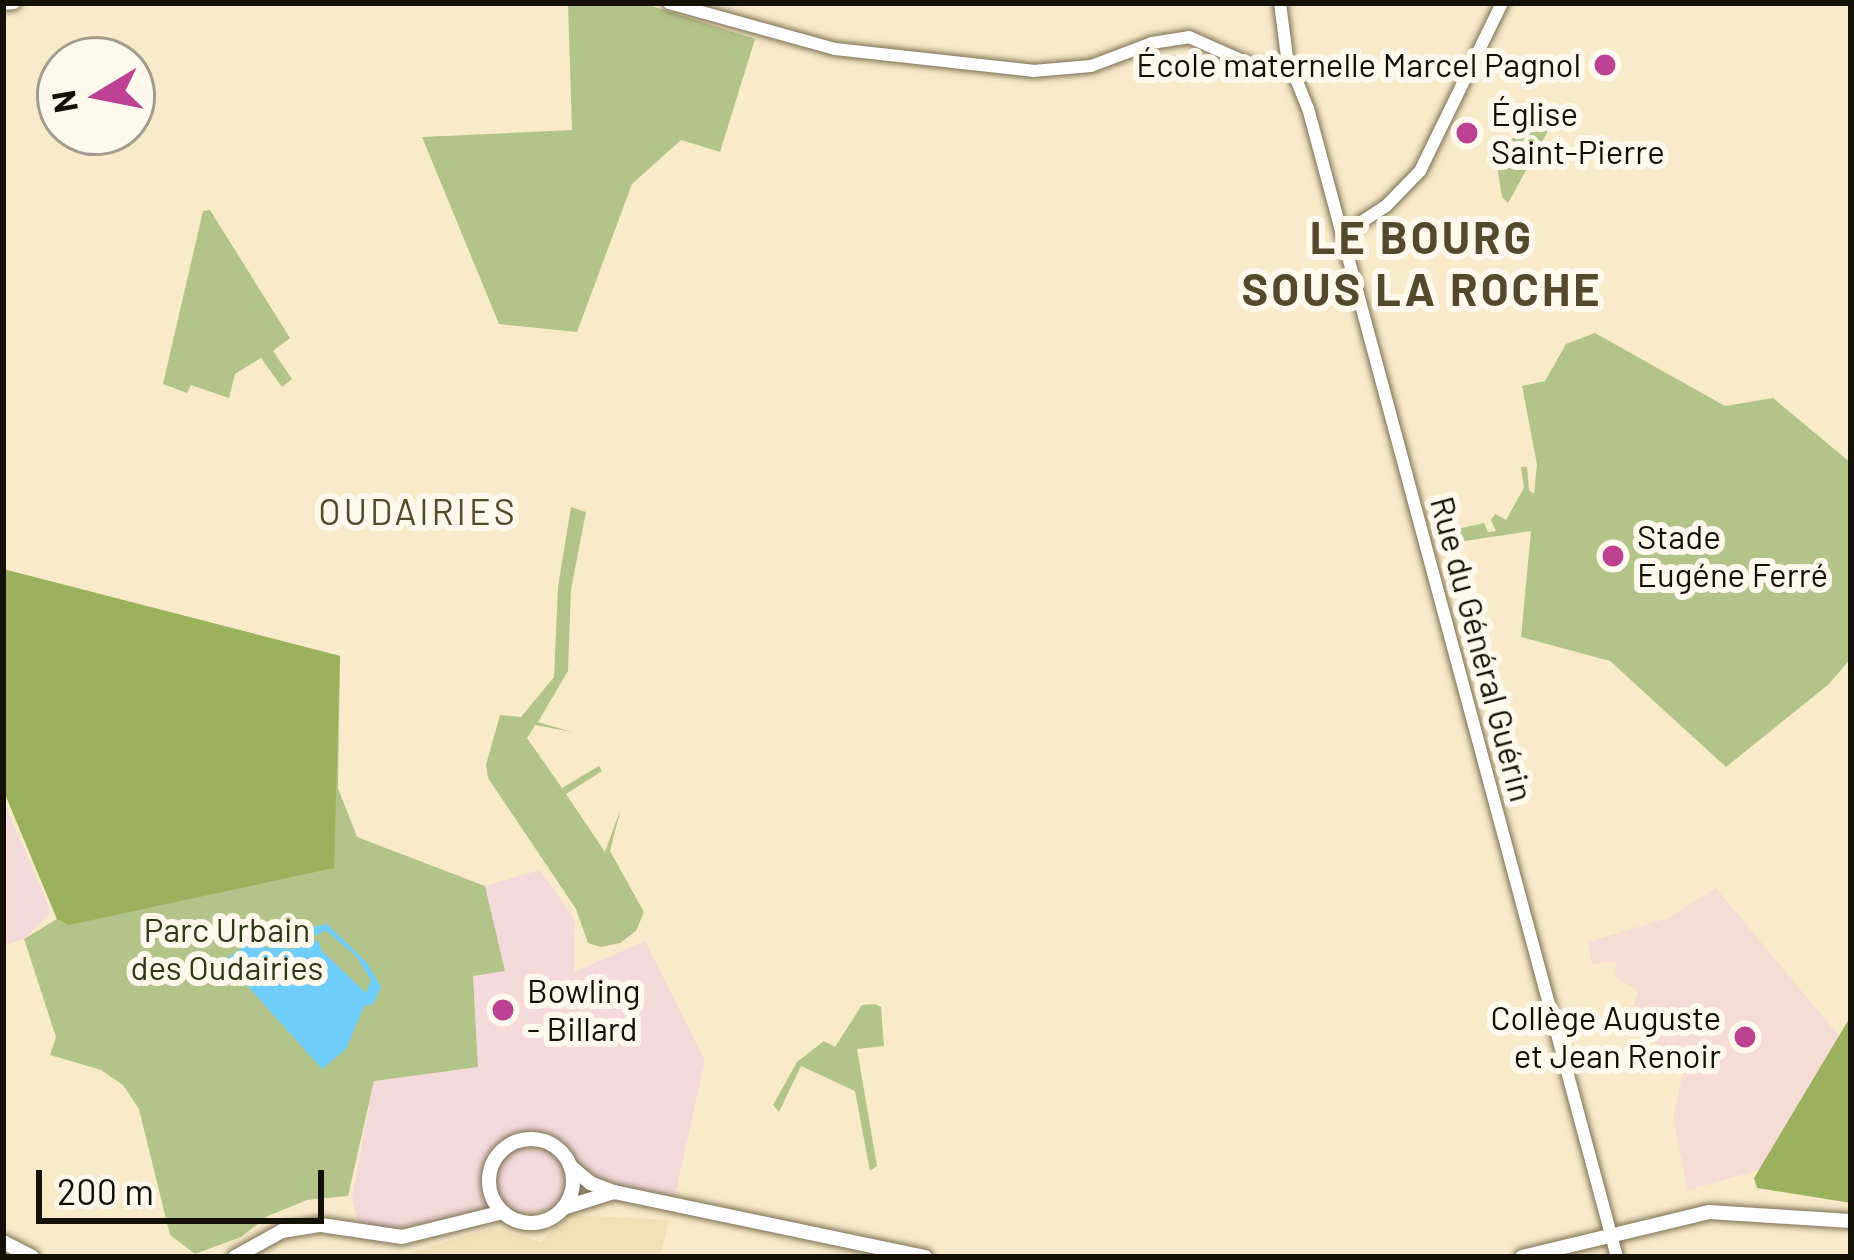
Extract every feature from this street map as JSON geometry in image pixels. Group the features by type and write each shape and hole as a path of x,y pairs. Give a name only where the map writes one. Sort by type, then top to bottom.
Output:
{"main road":[{"path":"3,4 14,3"},
{"path":"669,3 835,49 1033,71 1091,66 1152,44 1189,37 1252,64 1276,67 1287,57 1280,3"},
{"path":"1342,234 1386,206 1420,171 1502,3"},
{"name":"Rue du Général Guérin","path":"1287,57 1298,63 1296,79 1342,234 1617,1257"},
{"path":"1276,67 1280,79 1296,79"},
{"path":"498,1213 490,1190 492,1164 500,1152 524,1139 551,1144 590,1183 614,1192 925,1257"},
{"path":"562,1208 572,1188 570,1166"},
{"path":"465,1218 490,1190"},
{"path":"238,1256 282,1231 321,1225 402,1237 498,1213 530,1223 614,1192"},
{"path":"1522,1257 1730,1210 1851,1221"},
{"path":"3,1242 32,1257"}],"shaded area":[{"path":"3,800 51,912 24,939 3,946"},
{"path":"540,870 575,920 574,972 645,941 705,1060 675,1195 360,1232 352,1198 374,1081 478,1066 473,976 504,970 485,886"},
{"name":"Collège Auguste et Jean Renoir","path":"1716,888 1849,1048 1781,1164 1688,1190 1673,1119 1684,1068 1638,1027 1647,1012 1633,1005 1639,991 1615,977 1616,962 1592,964 1588,942 1668,918"},
{"path":"568,1215 669,1220 660,1257 396,1257 492,1228 541,1242"}],"green space":[{"path":"568,3 642,3 755,39 720,152 681,140 632,184 577,332 499,324 422,137 572,130"},
{"path":"1553,122 1508,203 1502,197 1494,146"},
{"path":"210,210 290,338 273,351 292,379 282,387 261,358 235,374 229,398 191,385 187,393 163,384 203,211"},
{"path":"1595,333 1725,406 1773,398 1851,463 1851,658 1829,684 1726,767 1610,661 1521,637 1531,531 1438,545 1435,534 1484,523 1488,532 1496,531 1491,520 1495,514 1506,520 1524,488 1521,467 1527,467 1529,490 1534,494 1537,464 1522,386 1545,381 1566,344"},
{"path":"571,507 586,512 571,589 568,671 538,722 572,732 535,725 527,738 562,788 599,766 602,771 566,794 605,852 621,808 610,851 644,912 636,931 620,943 601,947 588,943 576,909 488,778 486,765 500,715 521,717 554,677 558,587"},
{"name":"Parc Urbain des Oudairies","path":"3,569 340,656 338,788 357,837 485,886 505,971 473,976 478,1067 374,1081 348,1196 307,1200 268,1216 241,1237 195,1254 170,1235 139,1109 123,1085 101,1070 50,1055 56,1037 24,939 57,919 3,789"},
{"path":"3,569 340,656 334,868 69,925 57,919 3,789"},
{"path":"862,1005 881,1007 884,1046 857,1049 877,1166 870,1171 855,1091 801,1066 779,1112 773,1105 797,1062 824,1041 835,1047"},
{"path":"1849,1019 1851,1203 1757,1188 1754,1178"}],"water":[{"path":"327,924 367,963 381,987 373,1004 364,1006 346,1049 322,1069 224,960 245,946 295,949 318,940 322,951 366,993 371,980 356,956 326,931 307,938 308,928"}],"place":[{"name":"École maternelle Marcel Pagnol","path":"1605,65"},
{"name":"Église Saint-Pierre","path":"1467,133"},
{"name":"Stade Eugéne Ferré","path":"1613,556"},
{"name":"Bowling - Billard","path":"503,1010"},
{"name":"Collège Auguste et Jean Renoir","path":"1745,1037"}],"district":[{"name":"LE BOURG SOUS LA ROCHE","path":"1422,263"},
{"name":"OUDAIRIES","path":"418,511"}]}
